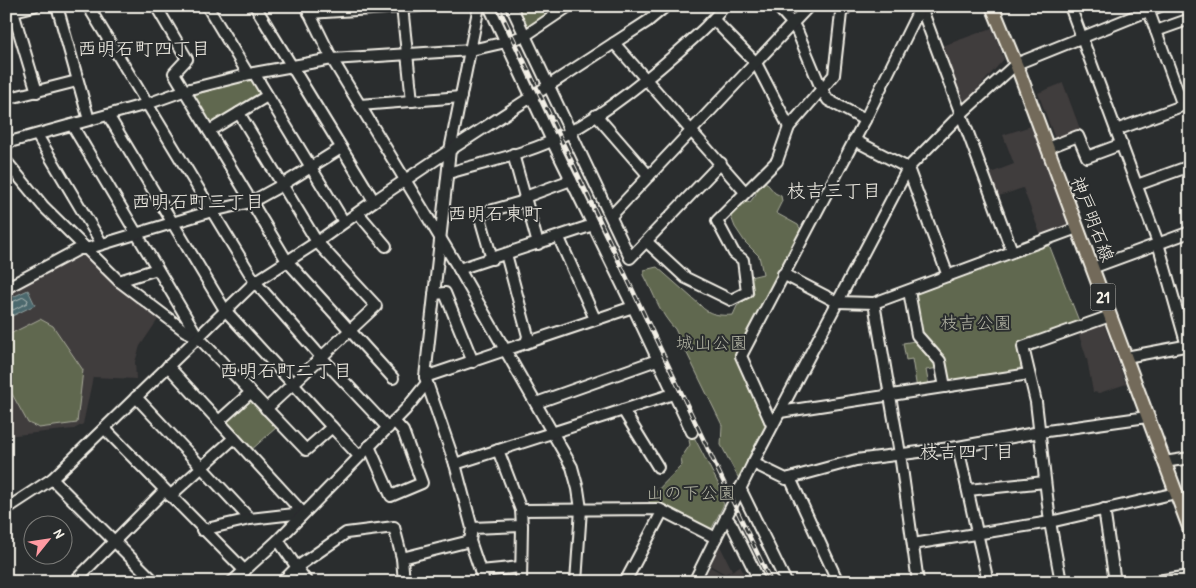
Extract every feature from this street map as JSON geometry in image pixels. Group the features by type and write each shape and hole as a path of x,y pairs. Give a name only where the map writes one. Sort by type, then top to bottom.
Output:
{"main road":[{"name":"神戸明石線","path":"992,6 1016,64 1190,530"}],"street":[{"path":"34,6 10,13 37,92"},
{"path":"56,6 89,120"},
{"path":"88,6 255,282 322,358 391,425 403,432 422,483 391,496 369,446"},
{"path":"156,6 187,59 174,73 186,90 250,202 287,261 393,378"},
{"path":"207,6 267,96 344,222"},
{"path":"255,6 374,202"},
{"path":"419,6 308,9 332,59 459,269 572,467 581,509 576,582"},
{"path":"479,6 450,150 426,381 455,464 472,528 470,541 484,582"},
{"path":"489,6 692,432"},
{"path":"511,6 630,258 721,163"},
{"path":"6,143 147,104 186,90 251,74 332,59 470,50 506,42 526,35 569,6"},
{"path":"6,509 52,479 255,282 317,242 450,150 648,21 666,6"},
{"path":"448,173 552,141 570,132 646,80 714,20 724,6"},
{"path":"777,6 793,24 828,100 865,120"},
{"path":"611,216 810,6"},
{"path":"1070,6 1158,243 1188,346 1126,358"},
{"path":"694,582 772,425 908,168 962,113 1016,64 1148,8 1160,6"},
{"path":"402,7 412,101"},
{"path":"921,7 1012,251"},
{"path":"772,425 742,356 783,274 865,120 921,7"},
{"path":"647,242 686,278 731,300 748,292 742,260 734,253 717,221 777,161 790,127 821,88 834,76 841,8"},
{"path":"1116,130 1186,104 1148,8"},
{"path":"1156,31 1190,19"},
{"path":"714,20 756,63 790,127"},
{"path":"614,43 746,192"},
{"path":"6,99 77,81"},
{"path":"209,131 267,96"},
{"path":"360,105 461,97"},
{"path":"239,113 317,242 376,306 266,408"},
{"path":"108,115 225,310 359,456"},
{"path":"596,115 649,176"},
{"path":"72,125 198,337 306,450 332,427"},
{"path":"37,135 102,244"},
{"path":"1047,148 1078,136 1087,157 1122,144"},
{"path":"854,140 908,168 948,276"},
{"path":"6,288 79,249 86,249 250,202 282,185 341,148"},
{"path":"513,154 538,244"},
{"path":"6,160 43,206 119,281 184,331 198,337"},
{"path":"1137,185 1190,166"},
{"path":"492,259 479,214 521,202 525,197 572,180"},
{"path":"358,213 386,246"},
{"path":"459,269 559,238 594,225"},
{"path":"783,274 838,302 874,304 1077,228"},
{"path":"1092,268 1190,232"},
{"path":"559,238 595,319"},
{"path":"506,254 528,336 526,343"},
{"path":"119,281 157,269"},
{"path":"909,291 917,335 940,361 945,387"},
{"path":"434,294 446,293 472,362"},
{"path":"874,304 900,454 918,582"},
{"path":"105,428 202,530 240,578 391,425 426,381 472,362 633,307"},
{"path":"1061,582 1050,522 1036,402 1023,347 1110,316"},
{"path":"536,403 657,360"},
{"path":"168,366 303,513"},
{"path":"780,412 1029,374"},
{"path":"219,422 250,393"},
{"path":"455,464 673,394"},
{"path":"136,397 250,519"},
{"path":"623,410 658,467"},
{"path":"753,463 786,479 856,460 958,447 1040,432 1147,417"},
{"path":"74,582 114,541 234,438"},
{"path":"958,447 988,582"},
{"path":"498,450 521,510 521,582"},
{"path":"1164,462 1190,458"},
{"path":"790,478 838,582"},
{"path":"52,479 156,582"},
{"path":"968,490 1045,482"},
{"path":"740,488 786,582"},
{"path":"913,544 1050,522 1176,494"},
{"path":"521,510 659,509 716,538"},
{"path":"1104,509 1115,582"},
{"path":"626,582 662,512"},
{"path":"202,530 250,519 303,513"},
{"path":"726,517 732,525 760,582"},
{"path":"472,528 522,526"},
{"path":"282,582 297,567 346,533 394,527 402,558 405,582"},
{"path":"278,540 307,582"},
{"path":"402,558 470,541"},
{"path":"480,571 521,568"},
{"path":"1150,582 1190,576"}],"shaded area":[{"path":"992,28 1004,59 967,101 961,100 940,47"},
{"path":"1063,83 1080,129 1055,139 1038,93"},
{"path":"1031,126 1067,223 1065,227 1041,236 1023,188 996,197 988,174 1014,164 1003,135"},
{"path":"84,255 159,318 140,346 135,362 136,379 93,377 83,424 74,429 6,436 6,293"},
{"path":"1103,322 1126,384 1099,393 1093,392 1087,359 1078,332"},
{"path":"720,546 732,570 725,574 710,565"},
{"path":"740,566 748,582 702,582 710,567 725,575"}],"green space":[{"path":"515,6 560,6 526,28"},
{"path":"252,78 264,95 209,126 194,95"},
{"name":"城山公園","path":"763,179 775,193 781,196 782,201 776,213 798,225 801,230 786,263 743,340 737,355 766,428 750,454 739,479 721,445 722,425 675,329 665,317 658,304 644,275 644,270 657,267 707,311 719,315 733,315 737,306 754,294 750,277 763,274 759,256 745,242 735,227 730,214 744,200 750,202 756,194 755,189"},
{"name":"枝吉公園","path":"1048,242 1079,321 1022,343 1018,350 1022,364 1017,373 955,382 948,381 945,359 938,359 939,368 926,370 929,386 917,389 912,359 906,360 903,343 921,340 914,295 916,291"},
{"path":"40,319 53,326 83,370 77,423 39,428 28,423 6,383 6,336"},
{"path":"249,398 277,427 250,451 223,422"},
{"name":"山の下公園","path":"694,437 721,489 717,492 724,504 708,532 650,507 649,499 682,465 681,458 690,445 689,440"}],"water":[{"path":"28,290 35,305 10,317 6,310 6,300"}],"railway":[{"path":"498,6 771,582"}],"district":[{"name":"西明石町四丁目","path":"144,48"},
{"name":"枝吉三丁目","path":"834,190"},
{"name":"西明石町三丁目","path":"198,201"},
{"name":"西明石東町","path":"495,213"},
{"name":"西明石町二丁目","path":"286,370"},
{"name":"枝吉四丁目","path":"967,451"}]}
